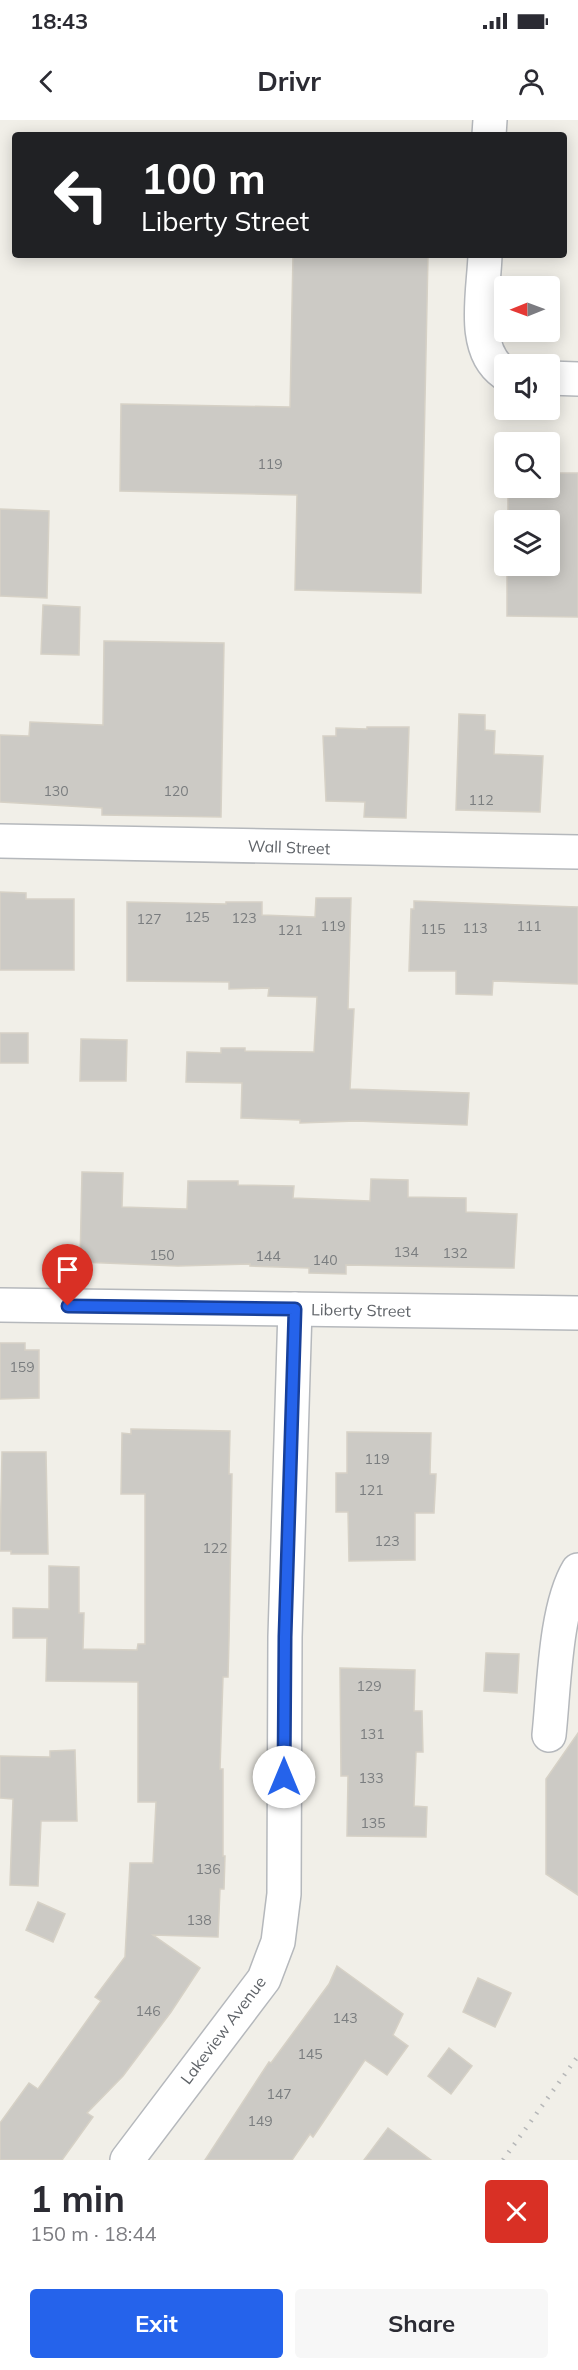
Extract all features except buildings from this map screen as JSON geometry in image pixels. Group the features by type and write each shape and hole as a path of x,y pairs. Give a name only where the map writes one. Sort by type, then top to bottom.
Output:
{"street":[{"path":"485,258 483,340 491,364 494,366"},
{"path":"560,378 578,379"},
{"name":"Wall Street","path":"0,841 578,852"},
{"name":"Liberty Street","path":"0,1305 578,1313"},
{"name":"Lakeview Avenue","path":"127,2160 264,1979 278,1942 284,1894 285,1637 295,1309"},
{"path":"549,1735 561,1622 571,1581 578,1570"}],"railway":[{"path":"503,2160 578,2056"}],"route":[{"path":"68,1306 295,1309 285,1637 284,1777"}]}
